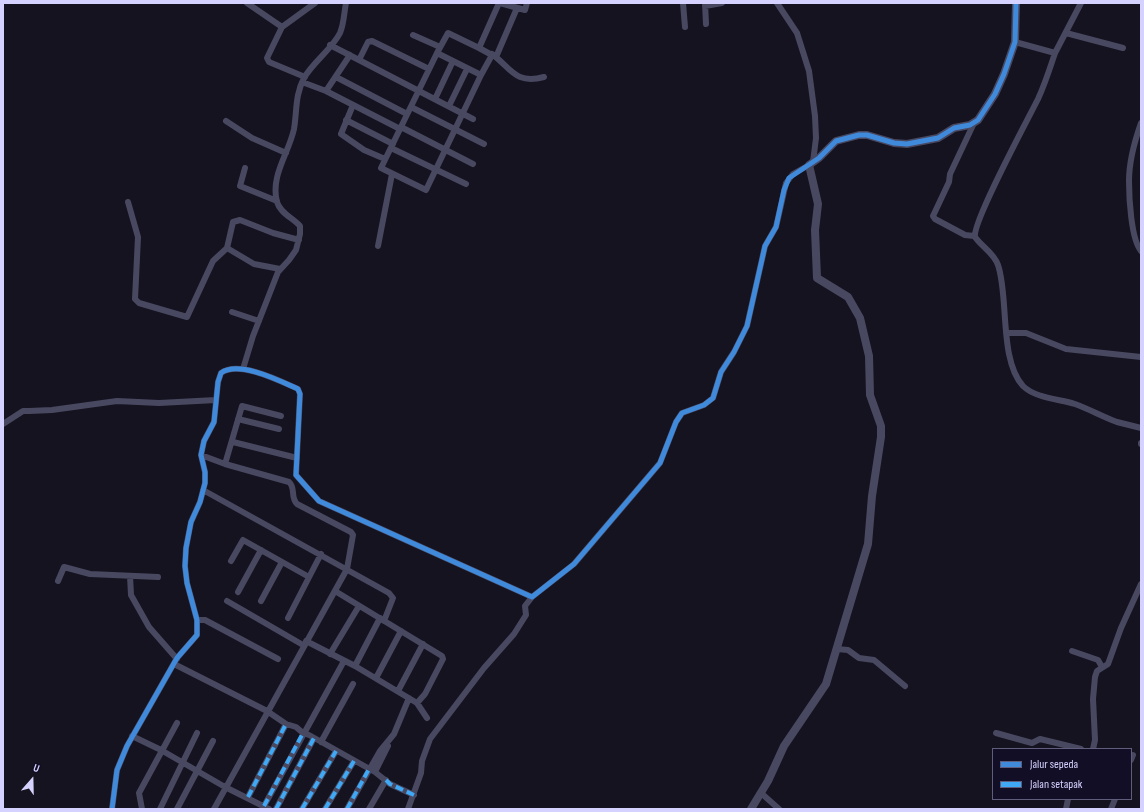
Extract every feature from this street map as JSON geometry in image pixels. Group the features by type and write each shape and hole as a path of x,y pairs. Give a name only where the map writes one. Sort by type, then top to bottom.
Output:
{"street":[{"path":"247,3 282,27"},
{"path":"315,3 282,27 267,60 303,80 473,164"},
{"path":"243,369 259,321 280,270 289,260 299,240 300,226 282,211 277,201 277,178 294,128 296,106 303,80 342,27 346,3"},
{"path":"479,48 499,3 525,10 527,3"},
{"path":"683,3 685,27"},
{"path":"706,24 705,4 722,3"},
{"path":"751,809 761,793 784,746 826,684 868,544 872,496 882,430 870,395 868,356 860,318 848,297 818,278 815,243 818,204 811,164 816,138 816,116 809,71 797,33 777,3"},
{"path":"1016,3 1015,42 1004,74 995,94 983,114 974,123 950,174 950,181 933,216 935,219 964,234 974,236 996,259 1002,279 1006,333 1018,380 1030,391 1076,405 1117,422 1141,428"},
{"path":"974,236 998,179 1038,98 1055,53 1081,3"},
{"path":"517,8 494,55 481,76 464,114 426,190 381,168 448,33 494,55 513,74 534,80 544,77"},
{"path":"1066,33 1123,48"},
{"path":"413,35 439,50 453,61 481,76"},
{"path":"359,60 368,42 372,41 429,69"},
{"path":"1015,42 1055,53"},
{"path":"330,45 473,119"},
{"path":"326,91 350,55"},
{"path":"435,99 453,61"},
{"path":"449,106 467,69"},
{"path":"336,77 408,114"},
{"path":"353,105 340,133 341,135 364,150 385,159"},
{"path":"411,107 455,131 484,144"},
{"path":"346,120 436,170 466,184"},
{"path":"226,121 252,138 286,153"},
{"path":"408,809 422,773 422,762 430,739 484,668 514,634 526,615 525,606 532,597 574,564 660,463 676,422 682,413 704,405 713,398 721,372 734,352 747,326 765,246 776,227 786,183 793,174 811,164 836,141 859,135 867,135 898,144 907,144 938,138 954,128 974,123"},
{"path":"1141,123 1136,138 1129,180 1133,225 1141,251"},
{"path":"245,168 240,186 277,201"},
{"path":"378,246 392,174"},
{"path":"128,202 138,238 135,299 139,303 187,317 213,262 228,248 233,222 237,220 299,240"},
{"path":"228,248 254,264 280,270"},
{"path":"232,312 259,321"},
{"path":"1006,333 1026,334 1066,349 1141,357"},
{"path":"112,809 117,770 132,736 176,662 197,635 197,620 187,583 185,566 189,529 200,502 203,490 205,472 201,455 204,441 214,422 219,377 221,373 232,368 243,369 282,382 300,392 296,475 319,501 532,597"},
{"path":"3,424 23,411 52,410 117,401 178,402 216,400"},
{"path":"225,464 242,406 281,416"},
{"path":"238,419 279,429"},
{"path":"232,442 297,458"},
{"path":"201,455 225,464 289,482 293,486 293,499 297,504 351,532 353,536 347,569 225,787 216,808"},
{"path":"203,490 321,554 393,597 382,620 355,666"},
{"path":"231,561 243,540 309,577"},
{"path":"238,592 261,550"},
{"path":"288,618 321,554"},
{"path":"261,601 282,562"},
{"path":"58,581 64,567 90,574 158,577"},
{"path":"130,576 131,595 149,627 176,662 267,711 286,724 296,727 303,733 372,771 390,784 414,795"},
{"path":"1093,748 1095,740 1093,699 1095,677 1097,671 1108,664 1121,628 1141,584"},
{"path":"335,592 442,656 443,659 425,694 418,703"},
{"path":"227,601 305,643 355,666 376,678 418,703 427,718"},
{"path":"330,654 359,606"},
{"path":"197,620 204,620 278,659"},
{"path":"376,678 401,631"},
{"path":"398,691 423,644"},
{"path":"837,649 848,650 859,658 874,660 905,686"},
{"path":"1072,651 1098,660 1102,668"},
{"path":"132,736 161,750 225,787 248,797 266,808 303,733 344,661"},
{"path":"321,742 353,684"},
{"path":"347,809 394,734 409,698"},
{"path":"142,809 139,793 176,723"},
{"path":"248,797 286,724"},
{"path":"160,809 197,733"},
{"path":"996,733 1032,743 1040,739 1077,748"},
{"path":"276,809 314,738"},
{"path":"177,809 213,740"},
{"path":"302,809 336,751"},
{"path":"326,809 354,761"},
{"path":"369,809 386,780"},
{"path":"761,793 779,809"}],"marked path":[{"path":"248,797 286,724"},
{"path":"264,806 303,733"},
{"path":"276,809 314,738"},
{"path":"302,809 336,751"},
{"path":"325,809 354,761"},
{"path":"347,809 369,769"},
{"path":"386,780 390,784 414,795"}],"cycle path":[{"path":"112,809 117,770 127,746 177,658 197,635 197,620 187,583 185,566 186,548 191,522 200,502 205,483 205,472 201,455 204,441 214,422 218,382 221,373 238,369 249,370 298,389 300,394 296,475 319,501 532,597 574,564 660,463 676,422 682,413 704,405 713,398 721,372 734,352 747,326 765,246 776,227 784,190 789,178 819,158 836,141 859,135 867,135 894,143 907,144 938,138 954,128 970,125 978,120 995,94 1004,74 1015,42 1016,3"}]}
